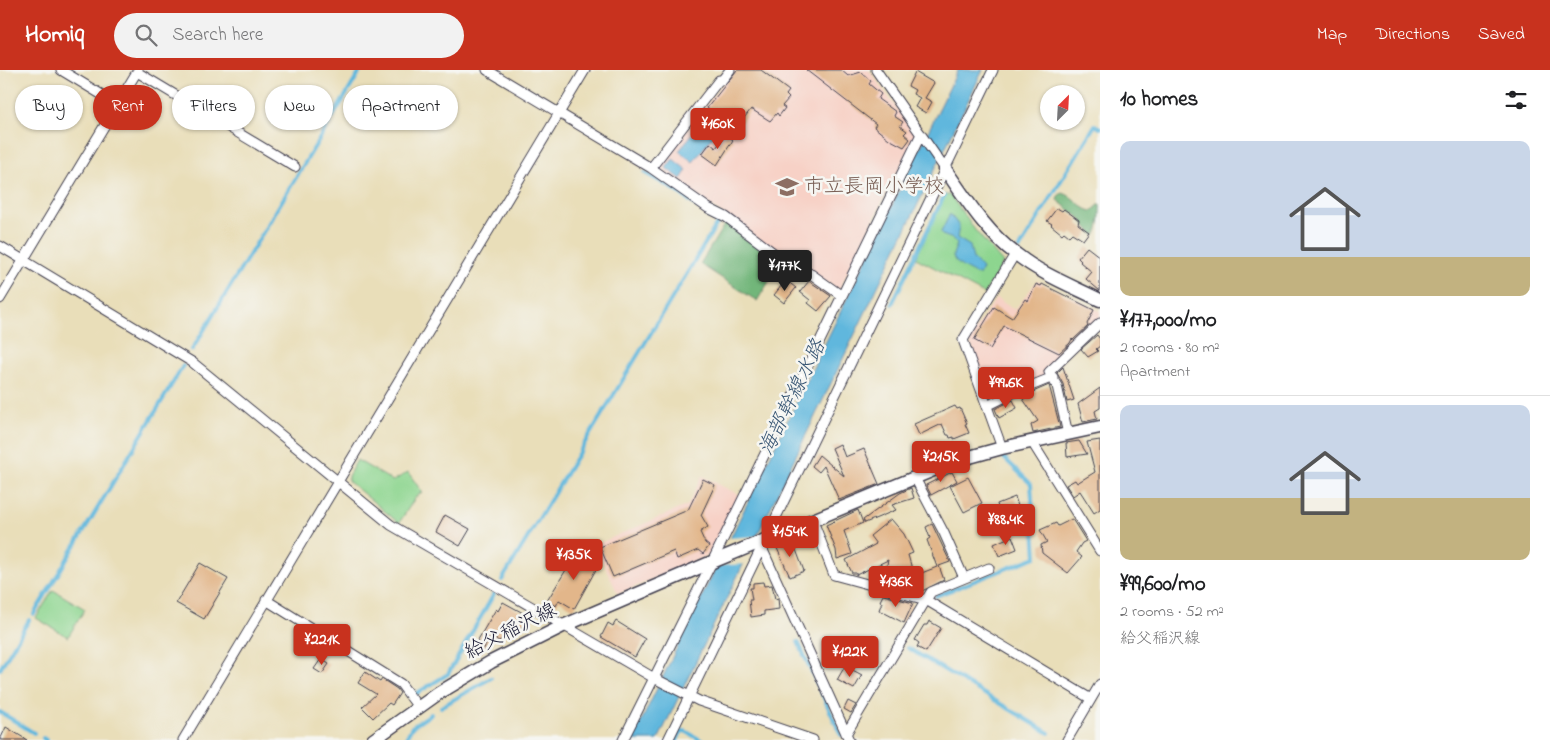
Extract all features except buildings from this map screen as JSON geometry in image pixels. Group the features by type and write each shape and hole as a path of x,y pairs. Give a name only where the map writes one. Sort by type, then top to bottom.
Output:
{"main road":[{"path":"943,166 993,234 1015,254 1036,269 1100,300"},
{"name":"給父稲沢線","path":"373,740 439,692 491,662 563,626 715,561 761,545 954,461 1002,448 1100,427"}],"street":[{"path":"61,70 93,89"},
{"path":"487,70 651,168 708,208 726,217 787,263 811,274 842,296"},
{"path":"183,740 585,70"},
{"path":"651,168 719,80 722,80 730,70"},
{"path":"876,70 943,166"},
{"path":"668,740 686,695 761,545 943,166 993,70"},
{"path":"129,85 138,71 295,167"},
{"path":"0,299 102,130"},
{"path":"623,740 656,680 715,561 842,296 922,135"},
{"path":"0,246 192,362 390,525 656,680 699,701 813,740"},
{"path":"1002,448 963,340 1015,254"},
{"path":"1068,434 1057,386 1049,372 1100,323"},
{"path":"987,406 1053,377"},
{"path":"1032,442 1100,551"},
{"path":"915,478 944,533 964,578"},
{"path":"813,521 834,575 926,600 1100,704"},
{"path":"761,545 848,737"},
{"path":"848,737 931,592 989,568"},
{"path":"266,600 401,684 418,708"},
{"path":"1066,740 1100,684"}],"shaded area":[{"name":"市立長岡小学校","path":"733,70 869,70 916,135 839,290 788,261 658,168"},
{"path":"1037,281 1100,311 1100,318 1089,328 1049,375 990,402 969,340 996,298 1015,310"},
{"path":"702,476 740,495 710,555 618,594 595,545 688,505"}],"green space":[{"path":"1062,193 1070,196 1088,210 1092,211 1100,204 1099,225 1095,236 1082,220 1057,200 1058,196"},
{"path":"945,195 950,195 975,230 1003,263 984,294 916,258"},
{"path":"726,222 781,262 757,301 700,264"},
{"path":"357,460 393,481 408,472 422,492 415,498 399,523 348,481 348,476"},
{"path":"53,590 85,609 68,637 36,618"}],"water":[{"path":"958,70 983,70 658,740 632,740"},
{"path":"706,116 720,127 693,162 679,151"},
{"path":"673,159 687,170 681,179 666,168"},
{"path":"950,214 959,226 957,238 970,246 973,259 982,268 978,275 962,267 956,261 953,255 957,244 953,239 942,235 941,232"}],"pier":[{"path":"760,536 746,564 715,566 728,538"}],"waterway":[{"path":"192,350 361,70"},
{"path":"1020,248 1095,125 1100,128"},
{"path":"502,580 718,222 675,190 645,173"},
{"path":"892,304 944,196"},
{"path":"34,614 183,366"},
{"path":"936,596 1036,557 1031,484 1002,456"},
{"path":"414,695 448,674 494,594"},
{"path":"0,669 29,620"},
{"path":"798,642 841,735"},
{"path":"908,648 1049,733"},
{"path":"441,707 491,678"},
{"path":"0,712 34,733"},
{"path":"405,740 412,727 431,714"},
{"path":"677,740 681,732 685,731 701,740"}],"place":[{"name":"市立長岡小学校","path":"787,187"}],"water label":[{"name":"海部幹線水路","path":"793,398"}]}
